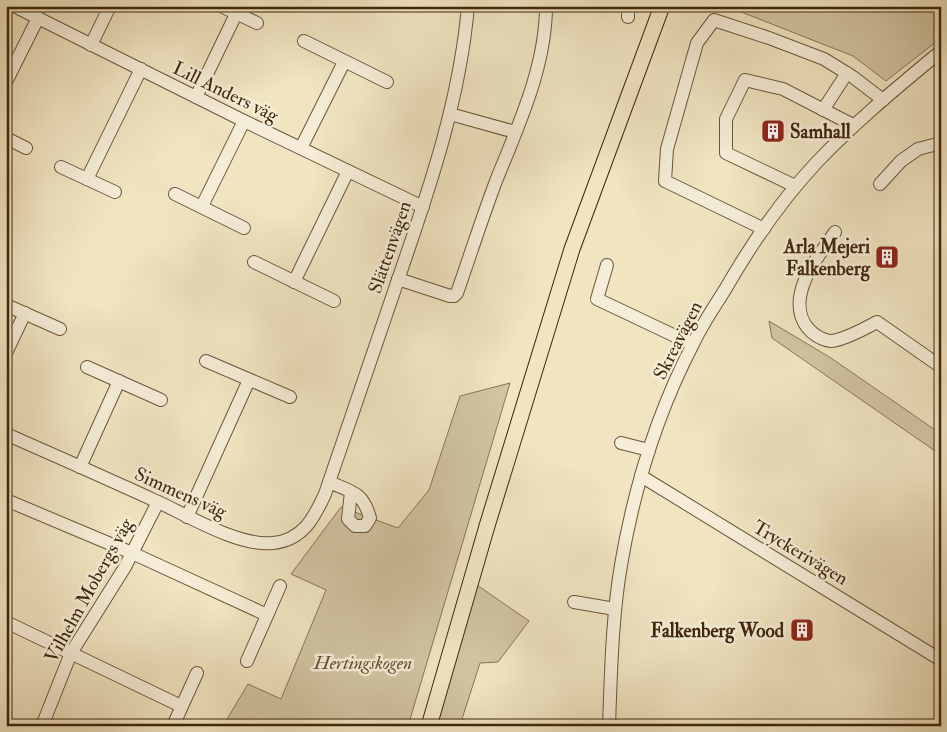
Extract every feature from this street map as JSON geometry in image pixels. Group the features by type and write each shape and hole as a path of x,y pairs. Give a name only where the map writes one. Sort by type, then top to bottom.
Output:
{"main road":[{"path":"429,726 486,526 572,249 662,6"}],"street":[{"name":"Lill Anders väg","path":"14,6 244,121 423,207"},
{"path":"91,45 110,6"},
{"path":"221,6 257,23"},
{"name":"Slättenvägen","path":"327,488 433,177 450,114 459,70 468,6"},
{"path":"398,279 450,296 454,296 457,293 536,70 544,32 546,6"},
{"path":"196,97 236,14"},
{"path":"6,82 38,18"},
{"path":"764,229 665,181 667,149 697,42 714,20 824,59 847,73 883,100"},
{"path":"304,41 387,82"},
{"name":"Skreavägen","path":"609,726 615,610 625,541 649,450 670,393 692,344 747,251 795,186 853,125 941,51"},
{"path":"301,148 344,62"},
{"path":"88,178 141,70"},
{"path":"823,110 847,73"},
{"path":"795,186 726,153 726,119 745,80 783,89 853,125"},
{"path":"450,114 515,132"},
{"path":"202,206 244,121"},
{"path":"6,138 26,148"},
{"path":"880,184 900,161 918,149 941,143"},
{"path":"61,167 115,192"},
{"path":"294,282 348,171"},
{"path":"175,194 244,228"},
{"path":"835,232 807,274 801,292 800,307 802,321 810,332 820,338 831,341 878,322 937,364 941,364"},
{"path":"254,262 334,301"},
{"path":"607,265 597,299 692,344"},
{"path":"6,305 60,329"},
{"path":"6,353 25,313"},
{"path":"206,361 290,398"},
{"path":"87,367 161,400"},
{"path":"187,517 249,380"},
{"path":"80,467 119,381"},
{"name":"Simmens väg","path":"6,434 158,502 187,517 256,543 274,543 291,538 305,530 314,518 327,488"},
{"path":"621,443 649,450"},
{"name":"Tryckerivägen","path":"641,476 941,660"},
{"path":"327,488 351,492"},
{"path":"6,500 132,553 267,616"},
{"name":"Vilhelm Mobergs väg","path":"42,726 72,653 132,553 158,502"},
{"path":"248,661 280,586"},
{"path":"574,602 615,610"},
{"path":"6,622 181,706"},
{"path":"173,726 197,673"}],"green space":[{"path":"726,6 941,6 941,38 886,81 853,56"},
{"path":"769,321 831,358 941,434 941,455 772,338"},
{"name":"Hertingskogen","path":"510,383 408,726 223,726 248,684 281,699 326,590 291,574 341,507 398,528 429,490 460,396"},
{"path":"477,585 529,621 498,662 480,663 462,719 477,726 437,726"}],"place":[{"name":"Samhall","path":"773,131"},
{"name":"Arla Mejeri Falkenberg","path":"887,257"},
{"name":"Falkenberg Wood","path":"802,630"}]}
